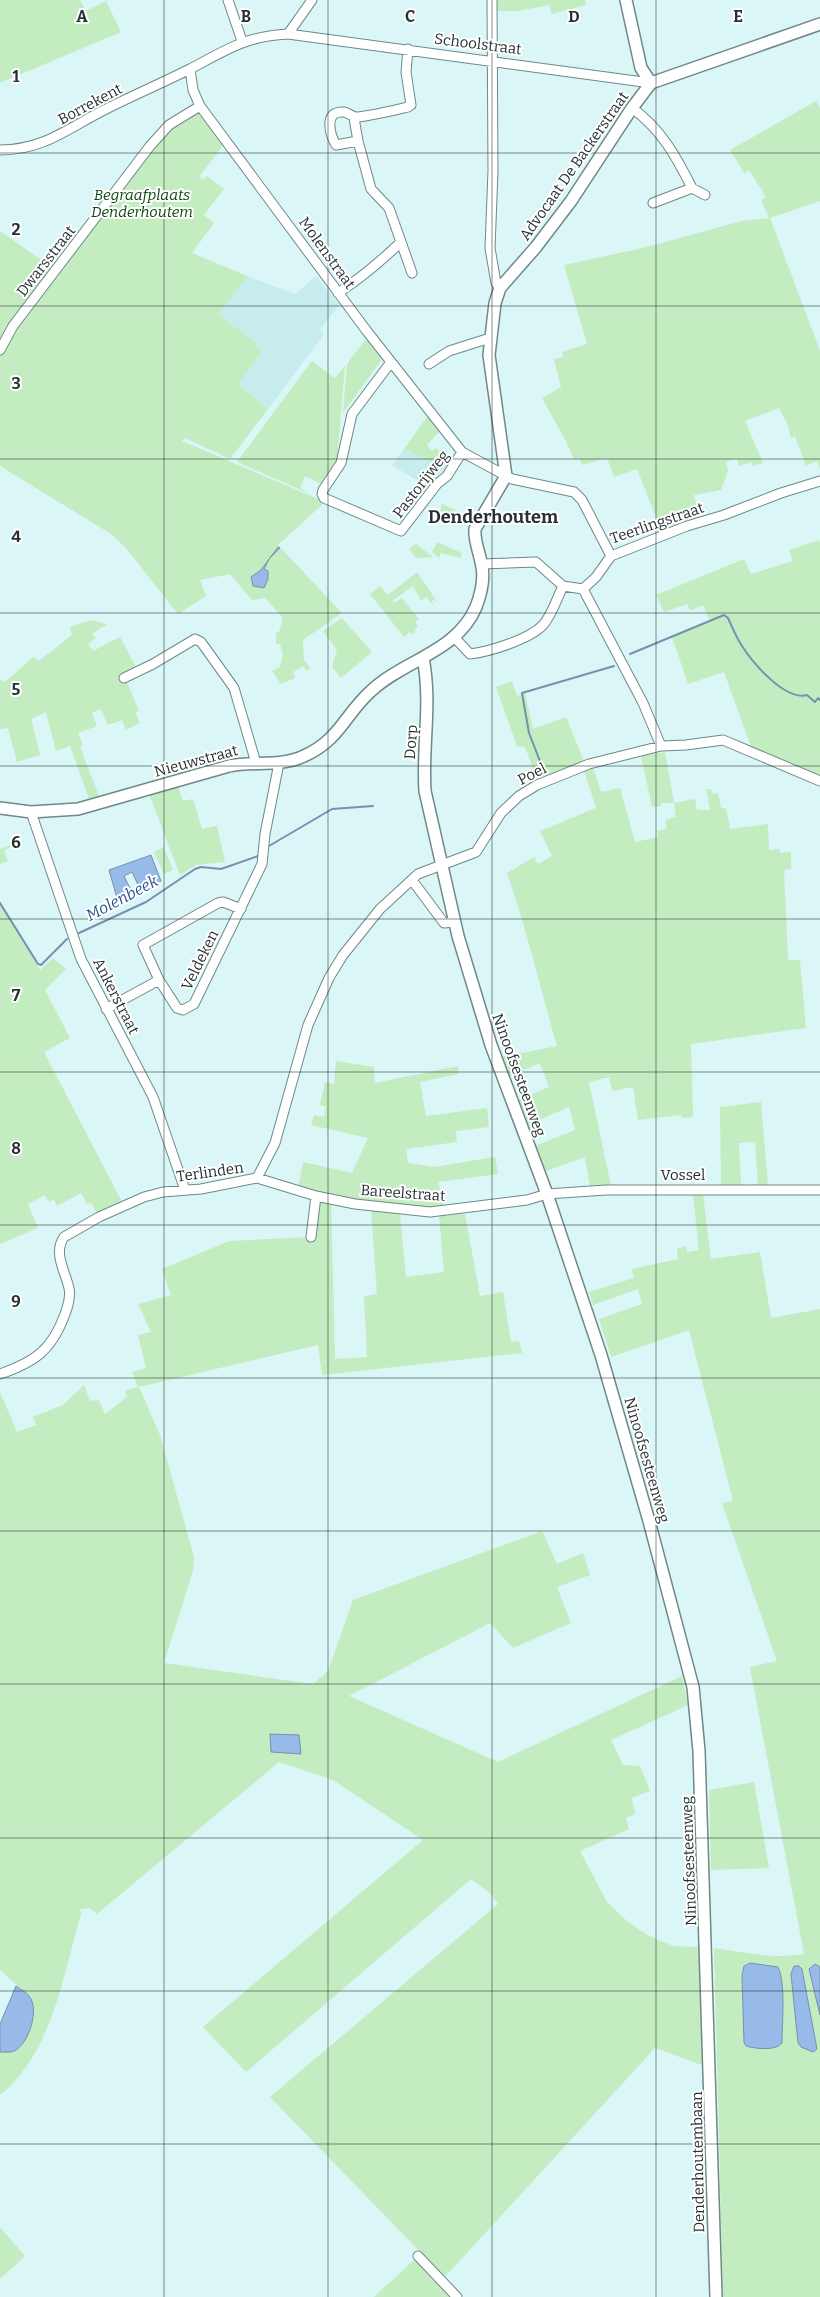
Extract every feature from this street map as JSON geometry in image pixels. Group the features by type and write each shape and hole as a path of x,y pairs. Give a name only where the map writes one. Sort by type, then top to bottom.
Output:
{"street":[{"path":"190,69 242,42 228,0"},
{"path":"288,34 312,0"},
{"path":"492,0 490,248 496,283 500,288"},
{"path":"626,0 641,68 651,83 820,24"},
{"name":"Schoolstraat","path":"242,42 265,35 288,34 492,60 651,83"},
{"path":"358,141 336,144 332,138 329,124 331,118 336,113 344,112 354,118 411,105 406,72 408,49"},
{"name":"Molenstraat","path":"190,69 193,90 200,106 391,362 462,452 506,476"},
{"name":"Borrekent","path":"0,150 25,149 46,143 104,110 190,69"},
{"name":"Advocaat De Backerstraat","path":"506,476 490,375 490,338 495,303 500,288 536,247 571,201 632,108 651,83"},
{"name":"Dwarsstraat","path":"0,350 12,326 150,146 169,125 200,106"},
{"path":"632,108 656,128 665,140 692,188 706,194"},
{"path":"354,118 370,189 389,208 412,273"},
{"path":"653,204 692,188"},
{"path":"338,293 367,274 370,267 401,242"},
{"path":"429,364 449,351 490,338"},
{"name":"Pastorijweg","path":"391,362 352,414 341,463 323,490 324,498 401,531 437,484 447,476 462,452"},
{"path":"423,658 454,637 468,621 476,606 482,579 482,564 476,546 475,529 506,476"},
{"name":"Teerlingstraat","path":"506,476 567,490 579,495 611,556 687,526 820,481"},
{"path":"482,564 536,562 562,586 583,589 596,578 611,556"},
{"path":"454,637 470,654 488,650 530,634 543,625 562,586"},
{"path":"583,589 643,703 661,746"},
{"path":"124,678 153,664 195,639 201,642 234,688 256,762"},
{"name":"Nieuwstraat","path":"0,808 31,812 78,809 229,766 256,762 279,762 304,756 322,746 339,731 369,692 386,678 423,658"},
{"name":"Dorp","path":"423,658 429,711 424,772 425,791 441,865"},
{"name":"Poel","path":"441,865 476,852 501,813 519,796 537,785 589,764 661,746 727,740 820,781"},
{"name":"Veldeken","path":"240,909 223,902 218,903 143,945 160,980 177,1008 184,1010 194,1004 262,864 265,834 279,762"},
{"name":"Ankerstraat","path":"31,812 81,959 153,1097 185,1190"},
{"name":"Terlinden","path":"0,1374 23,1365 40,1355 48,1348 58,1333 70,1293 59,1254 64,1237 99,1217 144,1197 201,1189 257,1178 276,1143 302,1041 329,978 343,955 363,930 412,880 424,870 441,865"},
{"name":"Ninoofsesteenweg","path":"441,865 455,922 491,1045 547,1194 604,1364 652,1531 693,1687 700,1751 709,2026"},
{"path":"412,880 444,923 455,922"},
{"name":"Veldeken","path":"106,1009 160,980"},
{"name":"Bareelstraat","path":"257,1178 316,1196 355,1204 430,1212 527,1200 547,1194"},
{"name":"Vossel","path":"547,1194 606,1190 820,1190"},
{"path":"311,1237 316,1196"},
{"name":"Denderhoutembaan","path":"709,2026 716,2297"},
{"path":"418,2256 457,2297"}],"shaded area":[{"path":"247,276 295,294 316,276 339,305 320,330 324,334 268,409 238,384 255,343 219,315"},
{"path":"404,449 439,466 448,456 452,460 444,473 441,471 429,488 392,465"}],"green space":[{"path":"0,0 80,0 86,11 106,1 121,32 0,83"},
{"path":"495,0 585,0 586,5 552,14 549,5 518,11 494,11"},
{"path":"816,101 820,108 820,201 770,218 820,351 820,469 817,461 806,466 795,436 791,438 787,423 779,408 745,421 763,463 752,466 751,462 739,466 737,458 726,462 728,471 721,490 694,495 700,518 662,532 637,469 614,477 607,458 582,465 579,458 574,460 566,441 542,398 561,387 554,359 563,357 562,352 587,344 564,265 643,248 742,221 769,218 761,200 766,197 749,170 744,173 730,150"},
{"name":"Begraafplaats Denderhoutem","path":"198,110 225,143 199,177 203,180 207,176 224,189 204,215 214,223 192,253 247,276 219,315 256,343 254,345 262,351 238,384 268,409 230,459 185,438 182,441 325,502 278,545 342,613 303,640 304,660 310,668 307,671 303,666 293,672 295,678 281,684 272,671 280,667 283,654 280,644 276,644 276,633 279,632 283,618 265,598 252,600 230,574 200,580 206,596 178,614 126,548 111,534 0,466 0,231 53,268 15,319 21,324 171,126"},
{"path":"366,339 382,359 343,413 347,364"},
{"path":"312,361 335,378 345,365 337,462 321,484 305,476 300,488 312,495 237,462"},
{"path":"428,416 440,431 427,445 432,451 436,448 439,451 442,448 448,456 439,466 404,449"},
{"path":"442,504 455,510 453,519 440,512"},
{"path":"819,540 820,777 751,747 724,672 688,684 672,637 710,621 703,605 690,611 687,604 664,612 656,595 744,559 751,574 793,561 789,550"},
{"path":"437,542 462,553 461,558 441,553 439,558 432,552"},
{"path":"416,544 433,557 416,558 409,549"},
{"path":"417,572 438,603 434,599 432,601 434,606 426,597 421,601 413,586 392,601 394,603 402,598 419,619 415,622 418,627 414,630 415,632 412,634 410,632 404,637 370,594 380,586 388,595"},
{"path":"342,618 372,652 341,678 332,667 337,650 323,631"},
{"path":"91,620 107,624 92,634 96,638 88,644 93,651 120,637 137,669 124,675 139,711 135,712 140,723 126,730 122,720 108,725 101,709 92,713 97,726 78,733 83,745 80,747 99,796 89,799 70,746 56,751 46,712 31,719 40,755 17,762 8,728 0,729 0,679 5,682 33,657 39,661 72,635 70,627"},
{"path":"512,681 517,696 525,693 533,729 566,717 584,761 537,779 525,747 517,746 496,687"},
{"path":"665,752 674,803 661,803 661,806 652,807 641,756"},
{"path":"593,767 601,792 620,788 635,842 658,837 657,831 667,828 665,820 676,817 674,803 695,799 697,810 710,810 706,789 711,789 713,794 718,793 721,808 726,808 730,829 768,824 769,850 780,849 780,853 791,852 791,869 784,870 788,960 800,960 806,1028 691,1044 693,1117 682,1118 681,1115 638,1120 633,1087 612,1091 609,1077 589,1082 611,1186 590,1187 585,1157 546,1171 535,1146 575,1130 569,1107 527,1125 518,1100 549,1087 540,1063 508,1077 501,1057 557,1046 507,873 534,857 538,864 552,856 540,831 596,808 584,770"},
{"path":"178,786 183,801 193,799 202,829 217,826 225,862 196,865 180,875 149,794"},
{"path":"27,840 4,850 8,861 0,864 0,849"},
{"path":"164,847 173,870 164,874 154,852"},
{"path":"0,902 40,970 53,958 66,969 45,990 70,1038 44,1052 122,1202 97,1213 91,1203 87,1204 81,1193 57,1206 54,1199 49,1202 45,1195 28,1204 38,1228 0,1244"},
{"path":"336,1061 374,1067 375,1083 458,1066 459,1074 420,1082 426,1116 487,1108 489,1127 456,1131 457,1142 406,1149 408,1163 434,1167 495,1157 498,1174 438,1182 444,1208 425,1208 370,1202 298,1188 303,1162 352,1173 368,1138 311,1125 314,1115 324,1117 326,1107 320,1105 325,1082 334,1084"},
{"path":"761,1102 768,1185 758,1185 755,1142 739,1143 741,1185 721,1185 720,1107"},
{"path":"703,1194 711,1259 760,1252 771,1318 820,1309 820,2297 723,2297 714,1948 771,1956 804,1954 750,1667 777,1661 722,1503 733,1501 689,1330 611,1357 599,1319 642,1304 638,1289 593,1305 589,1292 634,1278 632,1269 678,1259 677,1248 686,1246 687,1252 699,1250 693,1195"},
{"path":"318,1200 331,1203 335,1359 367,1357 364,1296 377,1294 371,1209 400,1214 406,1277 444,1272 439,1216 465,1214 480,1296 503,1292 511,1342 519,1341 522,1353 322,1375 318,1345 139,1387 160,1435 194,1557 193,1571 164,1663 313,1684 328,1671 353,1600 542,1531 557,1564 583,1553 590,1575 557,1587 571,1623 513,1648 490,1623 349,1696 498,1762 682,1676 688,1705 611,1740 623,1765 640,1766 650,1791 632,1798 635,1814 626,1818 629,1829 580,1851 607,1902 628,1922 649,1936 673,1946 699,1947 702,2065 655,2048 443,2279 429,2261 270,2097 498,1904 490,1893 471,1879 246,2072 203,2027 423,1840 333,1780 279,1762 97,1914 90,1908 80,1909 81,1914 61,1987 44,2035 18,2077 0,2095 0,2052 11,2052 29,1996 0,1970 0,1392 17,1432 36,1425 33,1417 63,1405 84,1385 90,1401 99,1400 105,1414 127,1397 125,1391 138,1387 132,1372 146,1368 138,1335 151,1332 138,1304 171,1295 162,1269 229,1241 313,1237"},
{"path":"754,1782 769,1868 711,1870 709,1790"},
{"path":"0,2227 25,2256 0,2279"},
{"path":"416,2258 453,2297 374,2297"}],"water":[{"path":"269,560 264,569 268,571 268,579 264,588 253,586 251,577 261,570"},
{"path":"151,855 161,881 119,905 109,870","holes":["132,872 139,887 132,892 124,876"]},
{"path":"270,1734 299,1735 301,1754 271,1752"},
{"path":"750,1963 778,1967 783,1993 782,2043 779,2046 766,2049 755,2048 746,2046 744,2042 742,1976 744,1966"},
{"path":"815,1964 820,1967 820,2015 809,1969"},
{"path":"794,1966 799,1966 802,1969 817,2049 813,2052 801,2047 798,2043 791,1974"},
{"path":"16,1986 28,1995 32,2002 32,2025 21,2046 10,2052 0,2052 0,2024"}],"waterway":[{"name":"Molenbeek","path":"630,654 724,615 728,618 747,653 770,679 789,692 807,695 815,702 818,698 820,700"},
{"name":"Molenbeek","path":"545,774 529,733 522,693 614,666"},
{"name":"Molenbeek","path":"269,846 332,809 373,806"},
{"name":"Molenbeek","path":"79,933 146,902 195,869 201,867 221,869 258,856"},
{"name":"Molenbeek","path":"0,903 38,964 41,965 67,939"}],"district":[{"name":"Denderhoutem","path":"493,517"}]}
